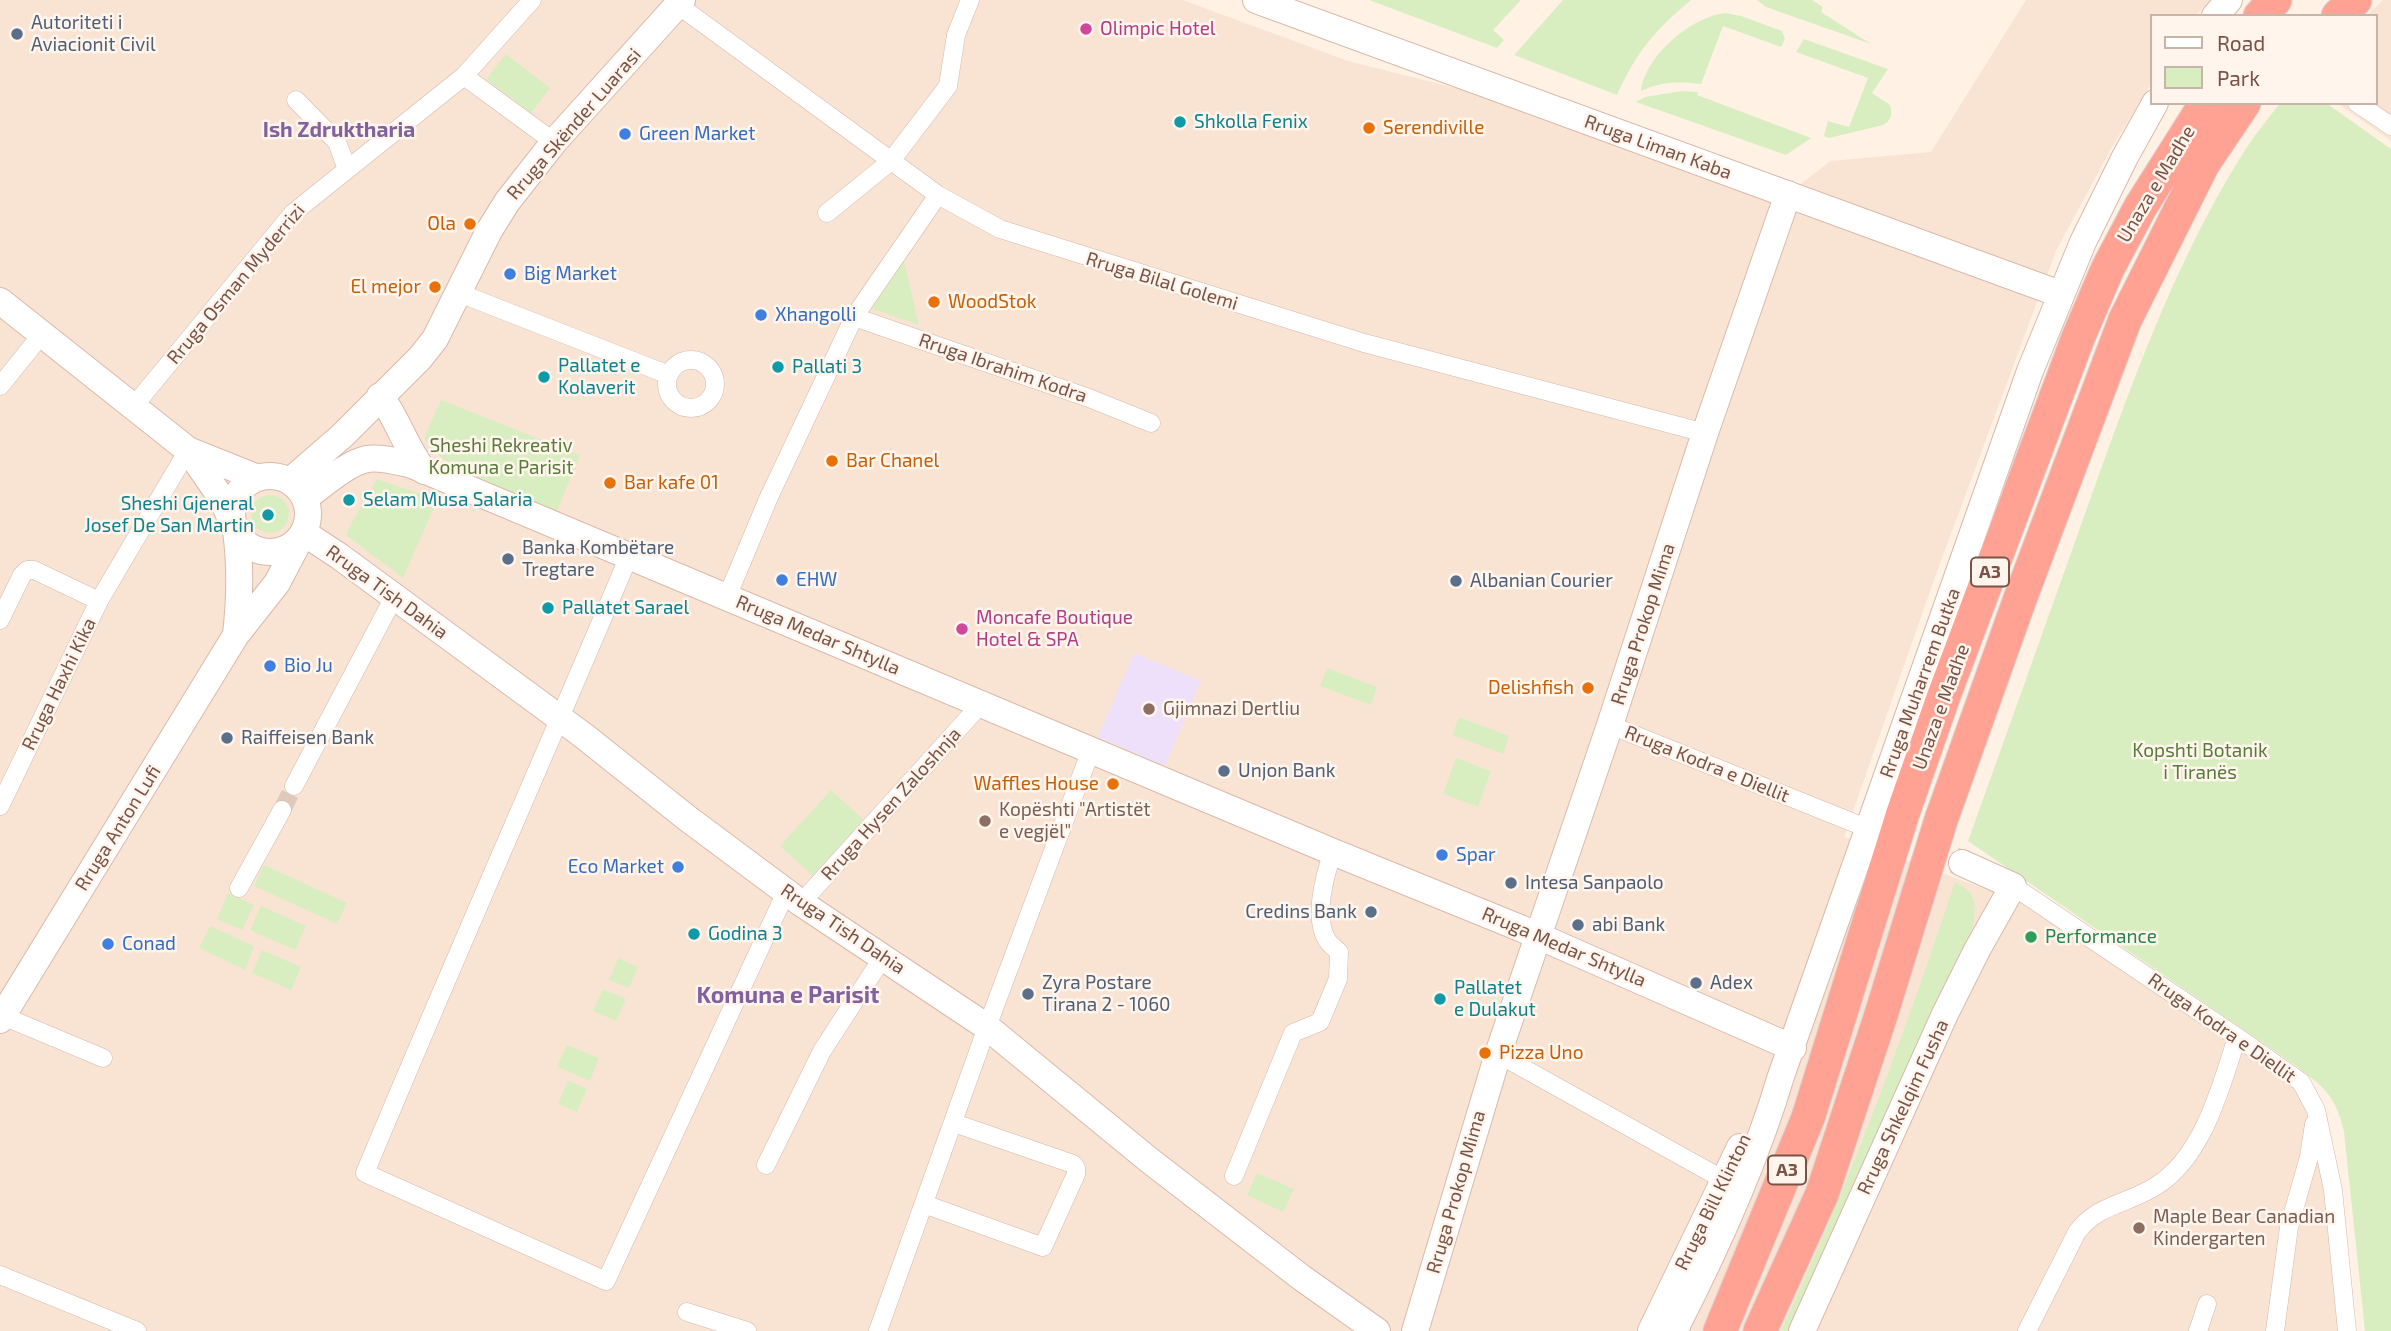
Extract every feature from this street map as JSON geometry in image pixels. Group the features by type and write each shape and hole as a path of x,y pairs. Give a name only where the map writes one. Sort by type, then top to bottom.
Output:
{"highway":[{"path":"2262,14 2275,0"},
{"path":"2275,14 2287,0"},
{"path":"2317,14 2331,0"},
{"path":"2340,14 2356,0"},
{"name":"Unaza e Madhe","path":"1720,1331 1808,1118 1917,775 2078,338 2108,268 2141,206 2204,117 2238,105"},
{"path":"2204,117 2238,132 2258,105"},
{"name":"Unaza e Madhe","path":"1760,1331 1822,1194 1881,1016 1941,820 2020,599 2125,320 2179,208 2204,117"}],"street":[{"name":"Rruga Osman Myderrizi","path":"133,407 293,213 464,76 532,0"},
{"path":"827,213 891,161 948,86 956,35 970,0"},
{"name":"Rruga Liman Kaba","path":"1256,0 2060,294"},
{"path":"2217,14 2229,0"},
{"name":"Rruga Bilal Golemi","path":"680,3 938,195 1000,229 1364,343 1704,433"},
{"name":"Rruga Skënder Luarasi","path":"298,489 343,435 420,358 435,339 498,216 554,142 680,3"},
{"path":"464,76 554,142"},
{"path":"296,100 337,142 347,169"},
{"name":"Rruga Muharrem Butka","path":"1781,1076 1875,832 2030,371 2060,294 2114,179 2154,105"},
{"path":"2360,105 2391,126"},
{"name":"Rruga Prokop Mima","path":"1415,1331 1498,1054 1610,725 1704,433 1788,194"},
{"path":"727,597 774,486 854,317 938,195"},
{"path":"459,293 669,374"},
{"path":"0,301 188,450 258,478 280,477 298,489 308,519 302,536 282,551 271,553 250,547 234,526 222,499 188,450"},
{"name":"Rruga Ibrahim Kodra","path":"854,317 1089,398 1151,423"},
{"path":"0,386 42,334"},
{"path":"380,396 396,417 399,430 424,471"},
{"name":"Rruga Haxhi Kika","path":"0,806 99,601 188,450"},
{"name":"Rruga Medar Shtylla","path":"298,489 367,460 380,459 412,465 1538,936 1793,1048"},
{"path":"234,526 232,510 240,490 258,478"},
{"name":"Rruga Anton Lufi","path":"234,526 240,571 236,635"},
{"name":"Rruga Anton Lufi","path":"1,1018 236,635 278,583 302,536"},
{"name":"Rruga Tish Dahia","path":"302,536 394,597 561,719 794,898 987,1027 1123,1140 1302,1278 1377,1331"},
{"path":"561,719 629,556"},
{"name":"Rruga Haxhi Kika","path":"0,620 27,570 34,570 99,601"},
{"path":"295,786 394,597"},
{"name":"Rruga Hysen Zaloshnja","path":"561,719 461,944 365,1173 606,1281 794,898 981,704"},
{"name":"Rruga Kodra e Diellit","path":"1610,725 1875,832"},
{"path":"878,1331 987,1027 1091,750"},
{"path":"239,888 282,810"},
{"path":"1234,1176 1293,1033 1320,1022 1338,979 1339,952 1326,939 1321,918 1323,878 1333,852"},
{"name":"Rruga Kodra e Diellit","path":"1962,863 2012,886 2301,1082 2316,1110 2333,1190 2347,1331"},
{"name":"Rruga Shkelqim Fusha","path":"1802,1331 1945,1014 2012,886"},
{"path":"766,1165 822,1051 883,957"},
{"path":"1,1018 103,1058"},
{"path":"2027,1330 2077,1232 2086,1221 2093,1214 2170,1177 2187,1157 2213,1108 2237,1037"},
{"path":"1498,1054 1724,1180"},
{"path":"1674,1331 1762,1138 1781,1076"},
{"name":"Rruga Bill Klinton","path":"1651,1331 1756,1115 1781,1076"},
{"path":"2275,1331 2289,1227 2309,1157 2316,1110"},
{"path":"924,1204 1043,1247 1076,1174 1073,1164 954,1123"},
{"path":"0,1275 137,1331"},
{"path":"2197,1331 2207,1304"},
{"path":"687,1312 747,1331"}],"shaded area":[{"path":"0,0 1183,0 1348,61 1591,122 1788,194 1830,161 1931,152 2026,0 2211,0 2197,14 2150,14 2150,86 2112,147 2056,251 1935,577 1844,837 2026,904 2301,1082 2316,1110 2347,1331 0,1331"},
{"path":"2383,0 2391,0 2391,141 2340,105 2377,105 2377,14 2368,14"},
{"name":"Gjimnazi Dertliu","path":"1134,653 1201,681 1165,766 1098,737"}],"green space":[{"path":"1369,0 1521,0 1493,30 1504,40 1497,48"},
{"path":"1563,0 1691,0 1648,42 1617,95 1514,55"},
{"path":"1757,0 1812,0 1823,7 1821,12 1871,44 1766,7"},
{"path":"1725,13 1782,31 1785,39 1781,47 1723,26 1701,84 1670,83 1641,91 1651,65 1672,40 1698,22"},
{"path":"1804,39 1888,69 1872,93 1890,105 1890,119 1883,125 1829,138 1824,136 1828,121 1849,127 1868,78 1796,52"},
{"path":"506,54 550,88 531,113 486,79"},
{"path":"1682,91 1698,92 1697,95 1811,138 1786,155 1636,102 1645,97"},
{"name":"Kopshti Botanik i Tiranës","path":"2278,105 2329,105 2391,149 2391,1331 2365,1331 2344,1132 2332,1099 2326,1092 2292,1063 1968,841 2152,334 2193,242 2246,148"},
{"path":"904,261 919,325 872,309"},
{"name":"Sheshi Rekreativ Komuna e Parisit","path":"441,400 580,455 557,511 484,484 451,465 437,453 424,438"},
{"path":"377,479 433,498 436,503 403,578 347,536 347,531"},
{"path":"270,495 283,501 289,514 283,527 270,533 257,527 251,514 257,501"},
{"path":"1327,668 1377,687 1371,705 1320,686"},
{"path":"1459,717 1509,736 1503,754 1452,735"},
{"path":"1456,758 1491,771 1478,807 1443,794"},
{"path":"831,790 864,820 813,876 780,846"},
{"path":"264,865 347,903 337,924 254,886"},
{"path":"1955,882 1972,896 1975,914 1972,930 1788,1331 1781,1331 1830,1221 1874,1109"},
{"path":"228,893 254,905 242,930 217,919"},
{"path":"261,906 306,926 295,950 250,930"},
{"path":"210,926 254,946 245,970 199,948"},
{"path":"262,950 301,967 291,990 252,973"},
{"path":"618,958 638,967 629,988 609,980"},
{"path":"603,989 626,999 616,1021 593,1011"},
{"path":"567,1045 599,1058 590,1081 557,1067"},
{"path":"568,1080 587,1089 577,1112 558,1104"},
{"path":"1257,1173 1294,1189 1283,1212 1247,1195"}],"tunnel":[{"path":"282,810 294,786"},
{"path":"1881,834 1962,863"}],"place":[{"name":"Olimpic Hotel","path":"1086,29"},
{"name":"Autoriteti i Aviacionit Civil","path":"17,34"},
{"name":"Shkolla Fenix","path":"1180,122"},
{"name":"Serendiville","path":"1369,128"},
{"name":"Green Market","path":"625,134"},
{"name":"Ola","path":"470,224"},
{"name":"Big Market","path":"510,274"},
{"name":"El mejor","path":"435,287"},
{"name":"WoodStok","path":"934,302"},
{"name":"Xhangolli","path":"761,315"},
{"name":"Pallati 3","path":"778,367"},
{"name":"Pallatet e Kolaverit","path":"544,377"},
{"name":"Bar Chanel","path":"832,461"},
{"name":"Bar kafe 01","path":"610,483"},
{"name":"Selam Musa Salaria","path":"349,500"},
{"name":"Sheshi Gjeneral Josef De San Martin","path":"268,515"},
{"name":"Banka Kombëtare Tregtare","path":"508,559"},
{"name":"EHW","path":"782,580"},
{"name":"Albanian Courier","path":"1456,581"},
{"name":"Pallatet Sarael","path":"548,608"},
{"name":"Moncafe Boutique Hotel & SPA","path":"962,629"},
{"name":"Bio Ju","path":"270,666"},
{"name":"Delishfish","path":"1588,688"},
{"name":"Gjimnazi Dertliu","path":"1149,709"},
{"name":"Raiffeisen Bank","path":"227,738"},
{"name":"Unjon Bank","path":"1224,771"},
{"name":"Waffles House","path":"1113,784"},
{"name":"Kopështi \"Artistët e vegjël\"","path":"985,821"},
{"name":"Spar","path":"1442,855"},
{"name":"Eco Market","path":"678,867"},
{"name":"Intesa Sanpaolo","path":"1511,883"},
{"name":"Credins Bank","path":"1371,912"},
{"name":"abi Bank","path":"1578,925"},
{"name":"Godina 3","path":"694,934"},
{"name":"Performance","path":"2031,937"},
{"name":"Conad","path":"108,944"},
{"name":"Adex","path":"1696,983"},
{"name":"Zyra Postare Tirana 2 - 1060","path":"1028,994"},
{"name":"Pallatet e Dulakut","path":"1440,999"},
{"name":"Pizza Uno","path":"1485,1053"},
{"name":"Maple Bear Canadian Kindergarten","path":"2139,1228"}],"district":[{"name":"Ish Zdruktharia","path":"339,130"},
{"name":"Komuna e Parisit","path":"788,995"}]}
